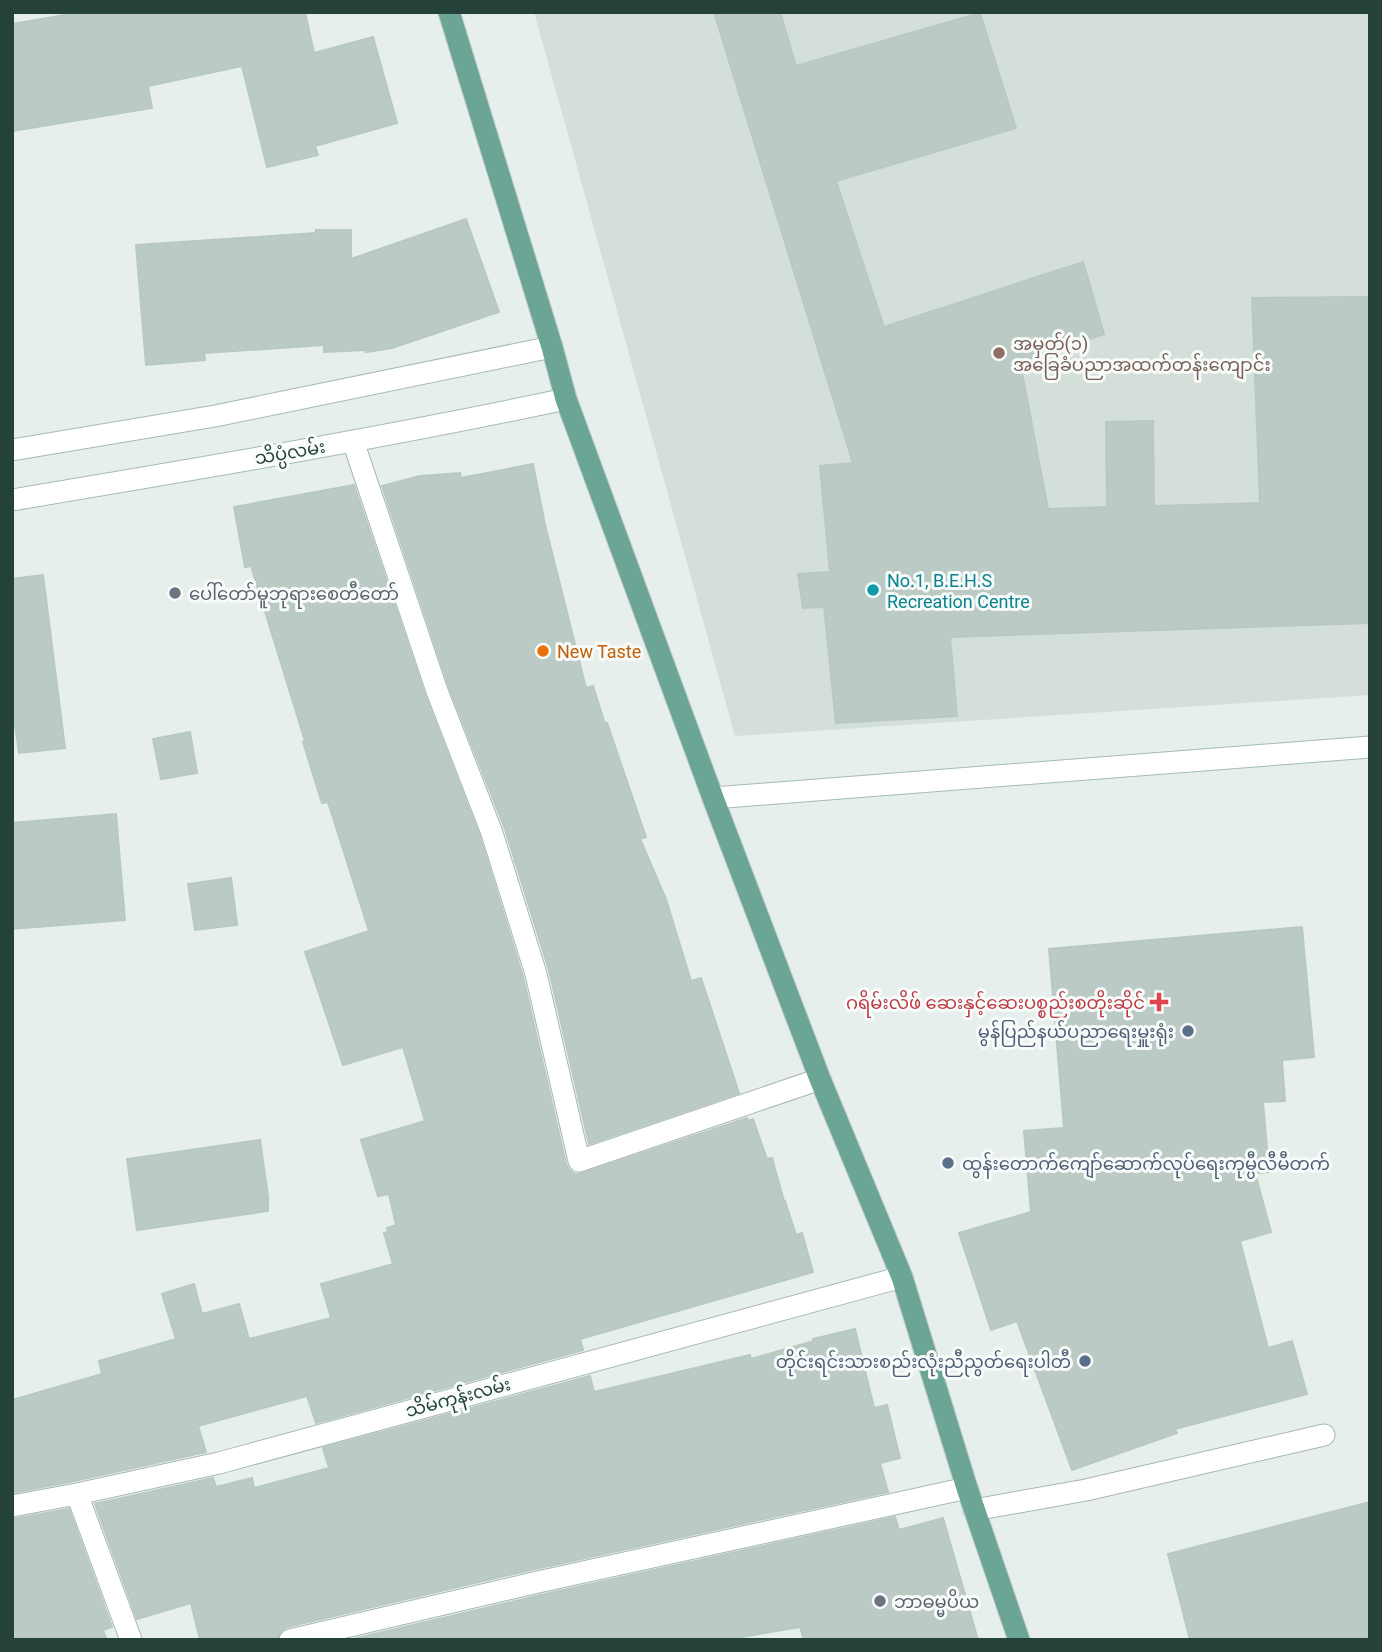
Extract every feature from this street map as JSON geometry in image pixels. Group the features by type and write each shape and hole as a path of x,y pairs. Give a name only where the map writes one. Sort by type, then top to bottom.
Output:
{"main road":[{"path":"449,12 566,399 820,1079 902,1277 974,1510 1019,1640"}],"street":[{"path":"12,450 215,416 552,347"},
{"name":"သိပ္ပံလမ်း","path":"12,500 354,441 566,399"},
{"path":"354,441 437,691 492,833 536,974 579,1161 820,1079"},
{"path":"713,798 1370,747"},
{"name":"သိမ်ကုန်းလမ်း","path":"12,1506 219,1463 902,1277"},
{"path":"974,1510 1086,1490 1324,1435"},
{"path":"290,1640 538,1582 967,1488"},
{"path":"77,1494 131,1640"}],"shaded area":[{"name":"အမှတ်(၁) အခြေခံပညာအထက်တန်းကျောင်း","path":"534,12 1370,12 1370,695 735,736"}],"building":[{"path":"82,12 305,12 314,53 373,37 397,123 315,146 318,155 267,167 242,66 148,86 152,108 12,131 12,24"},
{"path":"714,12 780,12 796,66 980,13 1016,128 836,181 884,327 1083,262 1104,334 1020,362 1048,509 1107,507 1106,422 1153,421 1154,506 1260,503 1252,298 1370,297 1370,623 950,637 957,716 836,723 824,607 803,608 798,574 830,572 820,466 853,463"},
{"path":"466,219 499,312 392,348 366,352 324,352 324,345 204,353 205,360 146,365 136,245 316,233 316,230 351,230 351,259"},
{"path":"533,464 545,525 586,688 593,686 605,724 607,723 646,837 640,839 666,899 691,981 701,978 739,1093 589,1144 549,970 505,829 449,687 382,486 420,476 460,473 461,478"},
{"path":"354,485 425,695 480,837 523,977 569,1170 575,1174 583,1173 747,1118 748,1121 753,1119 767,1159 772,1158 796,1235 802,1233 813,1272 580,1339 583,1350 316,1423 307,1396 198,1426 206,1452 12,1493 12,1400 102,1374 99,1361 176,1339 162,1294 194,1284 202,1314 239,1304 249,1339 331,1318 321,1284 393,1264 384,1233 388,1232 387,1228 396,1225 389,1194 378,1196 361,1140 425,1121 403,1047 343,1065 305,952 369,931 328,802 322,803 251,566 245,567 234,507"},
{"path":"43,575 65,748 19,753 12,704 12,579"},
{"path":"190,732 197,773 161,779 153,739"},
{"path":"116,814 125,920 12,929 12,823"},
{"path":"231,878 237,925 195,930 188,884"},
{"path":"1302,927 1314,1057 1282,1060 1285,1101 1263,1102 1269,1172 1255,1173 1271,1232 1240,1241 1268,1348 1292,1341 1307,1394 1175,1429 1177,1433 1072,1470 1017,1321 991,1330 959,1233 1031,1212 1024,1131 1064,1128 1049,949"},
{"path":"260,1140 268,1211 137,1230 127,1159"},
{"path":"855,1329 874,1408 887,1405 900,1458 880,1463 888,1492 535,1569 287,1627 281,1631 277,1640 200,1640 191,1603 137,1619 95,1504 213,1478 216,1487 252,1478 254,1488 329,1468 323,1448 590,1376 594,1392 750,1355 751,1359"},
{"path":"1370,1502 1370,1640 1190,1640 1168,1554"},
{"path":"69,1509 112,1627 103,1630 107,1640 12,1640 12,1519"},
{"path":"895,1517 899,1530 943,1518 978,1640 804,1640 800,1627 725,1640 349,1640 541,1595"}],"place":[{"name":"အမှတ်(၁) အခြေခံပညာအထက်တန်းကျောင်း","path":"999,353"},
{"name":"No.1, B.E.H.S Recreation Centre","path":"873,590"},
{"name":"ပေါ်တော်မူဘုရားစေတီတော်","path":"175,593"},
{"name":"New Taste","path":"543,651"},
{"name":"ဂရိမ်းလိဖ် ဆေးနှင့်ဆေးပစ္စည်းစတိုးဆိုင်","path":"1159,1002"},
{"name":"မွန်ပြည်နယ်ပညာရေးမှူးရုံး","path":"1188,1031"},
{"name":"ထွန်းတောက်ကျော်ဆောက်လုပ်ရေးကုမ္ပီလီမီတက်","path":"948,1163"},
{"name":"တိုင်းရင်းသားစည်းလုံးညီညွတ်ရေးပါတီ","path":"1085,1361"},
{"name":"ဘာဓမ္မပိယ","path":"880,1601"}]}
